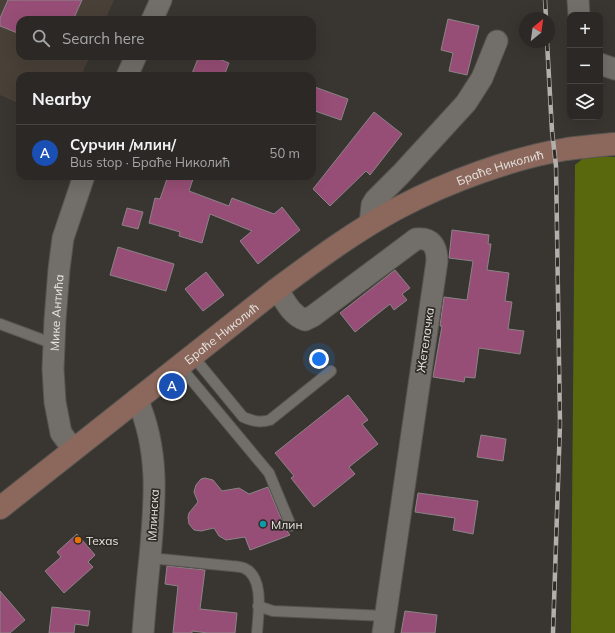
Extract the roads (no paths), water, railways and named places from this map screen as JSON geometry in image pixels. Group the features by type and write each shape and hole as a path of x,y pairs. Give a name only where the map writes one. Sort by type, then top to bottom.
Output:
{"main road":[{"name":"Браће Николић","path":"1,505 277,289 322,256 370,224 399,207 453,182 490,169 566,150 615,144"}],"street":[{"path":"154,16 161,0"},
{"path":"578,0 579,12"},
{"path":"370,224 372,205 375,200 466,103 482,78 497,41"},
{"path":"129,72 134,60"},
{"path":"603,65 615,69"},
{"name":"Мике Антића","path":"73,449 61,433 55,402 53,369 58,276 63,238 83,180"},
{"name":"Жетелачка","path":"277,289 293,313 298,318 305,320 313,316 416,239 426,239 434,245 437,262 384,625"},
{"name":"Млинска","path":"137,399 145,418 154,462 154,518 143,633"}],"lane":[{"path":"0,324 54,344"},
{"path":"186,360 242,417 261,423 270,420 331,372"},
{"path":"186,360 269,473 291,526"},
{"path":"150,558 244,568 252,574 259,592 257,633"},
{"path":"258,606 273,611 384,625"}],"railway":[{"path":"545,0 546,12"},
{"path":"547,48 552,131 556,166 560,424 553,633"}],"place":[{"name":"Сурчин /млин/","path":"172,386"},
{"name":"Млин","path":"263,524"},
{"name":"Texas","path":"78,540"}]}
